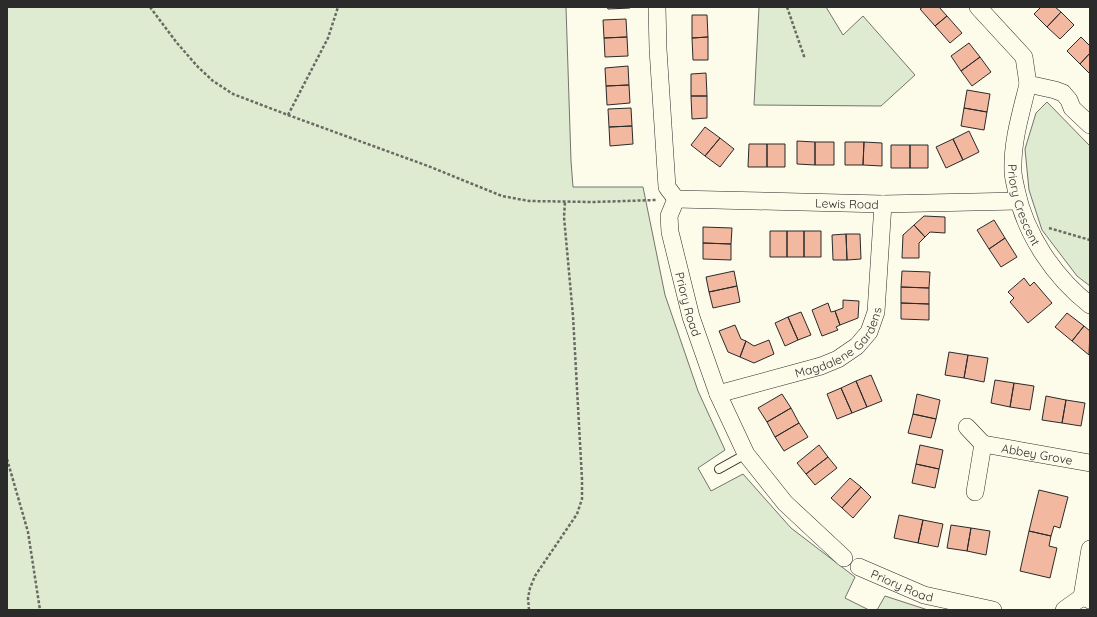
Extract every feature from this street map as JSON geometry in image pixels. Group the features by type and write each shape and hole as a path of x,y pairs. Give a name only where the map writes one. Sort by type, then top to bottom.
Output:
{"street":[{"path":"657,7 658,49 667,187 676,199"},
{"path":"978,7 1024,57 1028,84 1063,93 1072,108 1090,125"},
{"name":"Priory Crescent","path":"1028,84 1014,143 1013,172 1018,201 1025,220 1039,248 1059,276 1090,305"},
{"name":"Lewis Road","path":"676,199 883,204 1018,201"},
{"name":"Priory Road","path":"676,199 669,216 670,232 691,317 718,394 746,454 785,503 844,558"},
{"name":"Magdalene Gardens","path":"718,394 821,366 838,359 857,346 869,332 876,312 883,204"},
{"path":"967,427 984,444 975,492"},
{"name":"Abbey Grove","path":"984,444 1090,463"},
{"path":"1064,610 1086,598 1090,549"},
{"name":"Priory Road","path":"859,567 924,595 993,610"}],"lane":[{"path":"719,469 746,454"}],"path":[{"path":"150,7 177,43 198,67 213,81 233,94 428,166 502,196 529,201 565,202 638,202 676,199"},
{"path":"288,115 328,38 338,7"},
{"path":"787,7 805,58"},
{"path":"529,610 528,598 532,582 576,514 582,499 572,316 564,217 565,202"},
{"path":"1025,220 1090,240"},
{"path":"7,459 28,532 40,610"}],"green space":[{"path":"7,7 566,7 573,187 643,187 665,295 698,391 725,450 698,468 711,491 743,474 791,528 855,577 845,598 869,610 7,610"},
{"path":"759,7 826,7 843,35 863,16 915,75 881,106 754,105"},
{"path":"1047,102 1090,146 1090,286 1077,276 1042,230 1029,190 1025,149 1036,113"},
{"path":"885,596 928,610 877,610"}],"building":[{"path":"607,7 630,7 630,8 608,9"},
{"path":"923,7 939,7 947,16 935,26 920,9"},
{"path":"1041,7 1055,7 1061,12 1047,27 1034,14"},
{"path":"1061,12 1074,25 1060,39 1047,27"},
{"path":"692,15 707,15 708,37 692,38"},
{"path":"947,16 962,33 950,43 935,26"},
{"path":"626,19 627,37 604,38 603,20"},
{"path":"627,37 628,56 605,57 604,38"},
{"path":"708,37 708,60 693,60 692,38"},
{"path":"1081,37 1090,46 1090,53 1080,64 1067,51"},
{"path":"969,43 980,57 961,71 951,56"},
{"path":"1090,53 1090,74 1080,64"},
{"path":"980,57 991,72 972,86 961,71"},
{"path":"628,66 629,85 606,86 605,68"},
{"path":"706,73 707,96 691,96 691,74"},
{"path":"629,85 630,103 607,105 606,86"},
{"path":"967,90 990,94 987,112 964,108"},
{"path":"691,96 707,96 707,118 692,119"},
{"path":"631,108 632,126 609,127 608,109"},
{"path":"964,108 987,112 984,130 961,126"},
{"path":"632,126 633,144 610,146 609,127"},
{"path":"705,127 720,138 705,156 691,145"},
{"path":"969,131 979,152 963,160 953,139"},
{"path":"720,138 734,149 720,167 705,156"},
{"path":"953,139 963,160 946,168 936,147"},
{"path":"797,141 815,142 815,165 797,164"},
{"path":"815,142 834,142 834,165 815,165"},
{"path":"845,142 864,142 863,165 845,165"},
{"path":"864,142 882,143 882,166 863,165"},
{"path":"749,144 767,144 767,167 748,167"},
{"path":"767,144 785,144 785,167 767,167"},
{"path":"891,145 910,145 910,168 891,168"},
{"path":"910,145 928,145 928,168 910,168"},
{"path":"924,216 945,217 945,233 930,232 925,237 914,225"},
{"path":"994,220 1005,238 989,249 977,230"},
{"path":"914,225 925,237 919,243 919,258 902,258 903,235"},
{"path":"703,227 732,228 731,244 703,243"},
{"path":"770,231 787,231 787,257 770,257"},
{"path":"787,231 804,231 804,257 787,257"},
{"path":"804,231 821,231 821,257 804,257"},
{"path":"846,234 847,260 833,260 832,235"},
{"path":"846,234 860,234 861,259 847,260"},
{"path":"1005,238 1017,257 1001,267 989,249"},
{"path":"703,243 731,244 731,260 703,259"},
{"path":"734,271 737,286 709,292 706,277"},
{"path":"902,271 930,272 929,288 901,287"},
{"path":"1024,278 1030,286 1034,282 1052,303 1028,323 1010,302 1014,298 1008,292"},
{"path":"737,286 740,302 713,308 709,292"},
{"path":"901,287 929,288 929,304 901,303"},
{"path":"843,300 859,301 858,318 840,325 835,311 843,308"},
{"path":"828,303 831,312 835,311 840,325 836,327 838,330 822,336 812,310"},
{"path":"901,303 929,304 929,320 901,319"},
{"path":"801,312 811,335 798,340 788,317"},
{"path":"1067,313 1084,326 1072,341 1055,327"},
{"path":"788,317 798,340 785,346 775,323"},
{"path":"735,325 741,339 746,341 740,357 728,352 719,331"},
{"path":"1084,326 1090,331 1089,355 1072,341"},
{"path":"769,340 774,354 754,363 740,357 746,341 754,346"},
{"path":"949,352 968,355 964,378 945,375"},
{"path":"968,355 988,358 984,382 964,378"},
{"path":"871,375 882,401 867,407 856,381"},
{"path":"995,380 1014,383 1010,407 991,403"},
{"path":"856,381 867,407 852,413 841,388"},
{"path":"1014,383 1034,386 1030,410 1010,407"},
{"path":"841,388 852,413 837,419 827,394"},
{"path":"782,394 791,408 767,422 758,408"},
{"path":"917,394 940,400 936,419 913,414"},
{"path":"1046,396 1066,400 1062,423 1042,420"},
{"path":"1066,400 1085,403 1081,426 1062,423"},
{"path":"791,408 799,423 775,437 767,422"},
{"path":"913,414 936,419 931,438 908,433"},
{"path":"799,423 808,437 784,451 775,437"},
{"path":"819,445 828,457 806,474 797,463"},
{"path":"920,445 943,450 939,469 916,464"},
{"path":"828,457 837,468 815,485 806,474"},
{"path":"916,464 939,469 935,488 912,483"},
{"path":"850,478 861,487 842,508 831,498"},
{"path":"861,487 871,497 853,518 842,508"},
{"path":"1039,490 1068,497 1060,528 1054,526 1051,536 1029,531"},
{"path":"899,515 923,520 918,543 894,538"},
{"path":"923,520 943,524 938,547 918,543"},
{"path":"951,525 971,528 967,551 947,548"},
{"path":"971,528 990,531 986,555 967,551"},
{"path":"1029,531 1051,536 1049,546 1057,548 1050,578 1020,571"}]}
